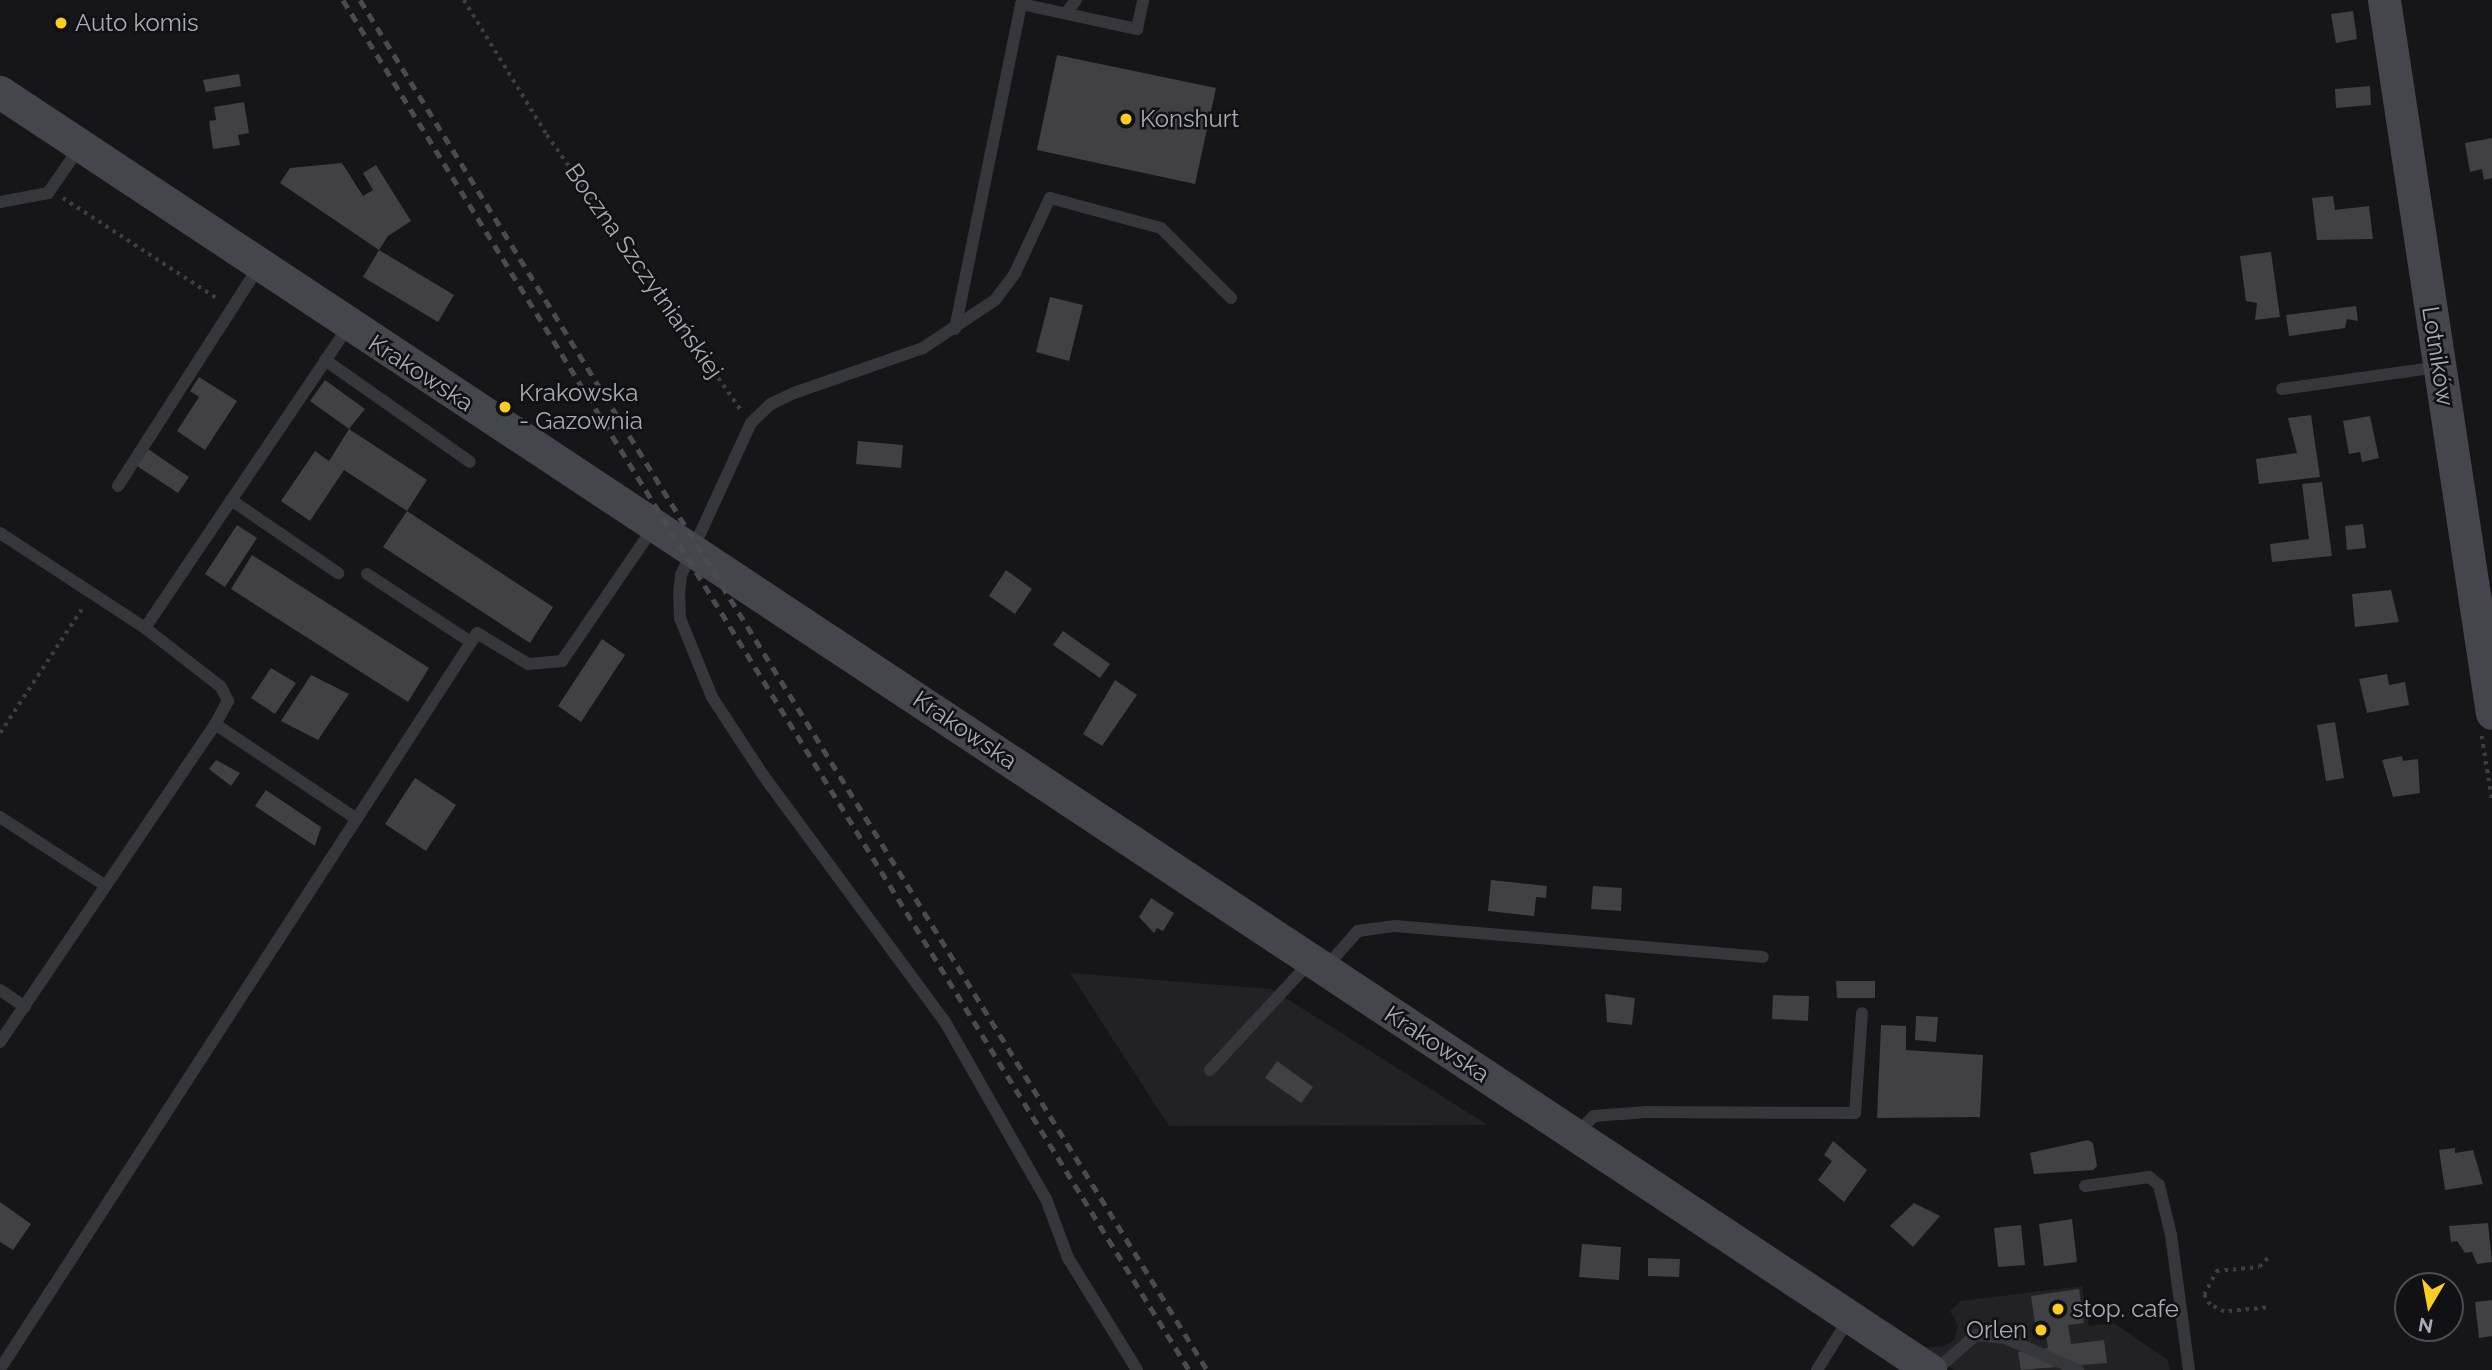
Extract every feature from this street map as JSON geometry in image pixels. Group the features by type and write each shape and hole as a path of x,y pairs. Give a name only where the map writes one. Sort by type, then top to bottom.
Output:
{"main road":[{"name":"Lotników","path":"2384,0 2440,367 2486,632 2492,713"},
{"name":"Krakowska","path":"0,92 1930,1370"}],"lane":[{"path":"1066,13 1076,0"},
{"path":"955,329 1021,4 1137,29 1143,0"},
{"path":"0,202 48,193 82,145"},
{"path":"1137,1370 1068,1258 1046,1199 945,1022 763,775 712,697 680,618 681,575 695,551 751,423 771,404 890,362 955,329 995,300 1008,282 1050,198 1161,228 1231,298"},
{"path":"118,486 259,266"},
{"path":"145,628 349,325"},
{"path":"325,360 470,462"},
{"path":"2282,389 2440,367"},
{"path":"230,500 338,573"},
{"path":"0,1369 206,1058 354,817 477,633 528,664 562,661 656,524"},
{"path":"0,533 145,628 226,692 228,701 0,1042"},
{"path":"367,574 471,642"},
{"path":"215,724 354,817"},
{"path":"0,817 106,886"},
{"path":"1210,1070 1317,965 1358,931 1395,926 1763,957"},
{"path":"0,990 25,1007"},
{"path":"1576,1134 1594,1116 1646,1112 1855,1113 1862,1013"},
{"path":"2085,1186 2149,1177 2159,1185 2171,1236 2189,1370"},
{"path":"1817,1370 1850,1317"},
{"path":"1936,1370 1976,1335 2005,1338 2078,1370"}],"path":[{"name":"Boczna Szczytniańskiej","path":"464,0 547,135 751,423"},
{"path":"48,193 63,198 203,290"},
{"path":"0,733 92,594"},
{"path":"2266,1308 2224,1312 2210,1305 2204,1295 2216,1271 2259,1267 2268,1258"}],"shaded area":[{"path":"1070,973 1271,989 1488,1125 1169,1126"},
{"name":"Orlen","path":"2082,1286 2089,1326 2114,1323 2168,1360 2170,1370 1954,1370 1919,1348 1944,1346 1954,1340 1958,1326 1950,1311 1961,1301"}],"building":[{"path":"2353,11 2357,39 2336,43 2331,14"},
{"name":"Konshurt","path":"1057,55 1216,88 1195,184 1037,150"},
{"path":"239,74 241,86 206,92 203,80"},
{"path":"2370,86 2371,105 2336,108 2335,89"},
{"path":"244,102 249,133 238,135 240,145 213,149 209,121 216,120 214,107"},
{"path":"2492,138 2492,178 2484,180 2482,169 2470,172 2465,143"},
{"path":"342,163 363,196 373,190 363,173 376,165 411,221 388,236 379,250 280,183 290,168"},
{"path":"2333,196 2335,210 2369,206 2373,239 2317,240 2312,198"},
{"path":"379,250 454,295 438,322 363,277"},
{"path":"2271,252 2280,317 2255,320 2257,303 2246,301 2240,256"},
{"path":"1050,297 1083,305 1069,361 1036,352"},
{"path":"2356,306 2358,321 2347,319 2345,328 2289,336 2286,315"},
{"path":"199,377 237,401 205,450 177,431 199,397 190,391"},
{"path":"325,380 365,409 349,429 310,401"},
{"path":"2311,415 2320,477 2259,484 2256,459 2297,453 2288,418"},
{"path":"2370,416 2379,458 2362,462 2360,452 2349,454 2343,421"},
{"path":"349,429 427,480 407,511 344,470 310,521 281,501 315,451 329,461"},
{"path":"858,441 903,445 901,468 856,464"},
{"path":"148,449 189,477 178,493 137,466"},
{"path":"2322,482 2332,556 2272,562 2270,544 2309,539 2302,484"},
{"path":"407,511 553,607 530,643 383,547"},
{"path":"2363,524 2366,548 2347,550 2345,526"},
{"path":"237,525 257,538 225,587 205,574"},
{"path":"252,555 429,668 408,702 231,589"},
{"path":"1006,570 1032,589 1015,614 989,596"},
{"path":"2391,590 2399,622 2355,627 2352,594"},
{"path":"1063,631 1110,664 1100,678 1053,645"},
{"path":"602,639 625,655 581,722 558,706"},
{"path":"271,668 296,683 275,714 251,698"},
{"path":"2387,674 2389,685 2405,682 2409,705 2367,713 2359,679"},
{"path":"311,675 349,694 318,740 281,721"},
{"path":"1115,680 1137,695 1102,746 1083,734"},
{"path":"2335,722 2344,778 2326,781 2317,725"},
{"path":"2402,756 2403,761 2418,759 2420,793 2393,797 2382,760"},
{"path":"216,760 240,773 231,786 209,769"},
{"path":"415,778 456,805 426,851 385,824"},
{"path":"266,790 321,827 315,846 255,806"},
{"path":"1491,880 1547,886 1546,898 1536,897 1534,916 1488,911"},
{"path":"1593,886 1622,888 1621,911 1591,909"},
{"path":"1151,898 1174,913 1163,931 1157,928 1154,933 1139,917"},
{"path":"1836,981 1875,981 1875,998 1837,998"},
{"path":"1605,994 1635,998 1632,1025 1607,1022"},
{"path":"1773,995 1809,996 1808,1021 1772,1019"},
{"path":"1916,1016 1938,1017 1936,1042 1915,1040"},
{"path":"1881,1025 1906,1026 1906,1050 1983,1055 1980,1117 1877,1118"},
{"path":"1277,1061 1313,1087 1301,1103 1265,1078"},
{"path":"2088,1140 2093,1143 2097,1166 2093,1170 2034,1174 2030,1153"},
{"path":"1833,1141 1867,1170 1844,1202 1818,1180 1832,1161 1824,1155"},
{"path":"2455,1148 2455,1153 2473,1150 2483,1184 2445,1190 2439,1150"},
{"path":"0,1202 31,1224 13,1250 0,1242"},
{"path":"1914,1203 1940,1216 1913,1247 1890,1226"},
{"path":"2072,1219 2077,1262 2044,1266 2039,1224"},
{"path":"2488,1223 2492,1262 2477,1264 2472,1252 2465,1253 2457,1241 2451,1242 2449,1226"},
{"path":"2021,1225 2025,1265 1998,1267 1994,1228"},
{"path":"1582,1244 1621,1247 1619,1280 1579,1277"},
{"path":"1648,1258 1680,1259 1679,1277 1648,1276"},
{"path":"2079,1289 2084,1323 2068,1325 2071,1344 2104,1340 2107,1363 2021,1370 2018,1352 2048,1348 2045,1329 2036,1330 2031,1296"},
{"path":"2492,1300 2492,1336 2479,1338 2475,1302"}],"railway":[{"path":"343,0 1189,1370"},
{"path":"360,0 1207,1370"}],"place":[{"name":"Auto komis","path":"61,23"},
{"name":"Konshurt","path":"1126,119"},
{"name":"Krakowska - Gazownia","path":"505,407"},
{"name":"stop. cafe","path":"2058,1309"},
{"name":"Orlen","path":"2041,1330"}]}
